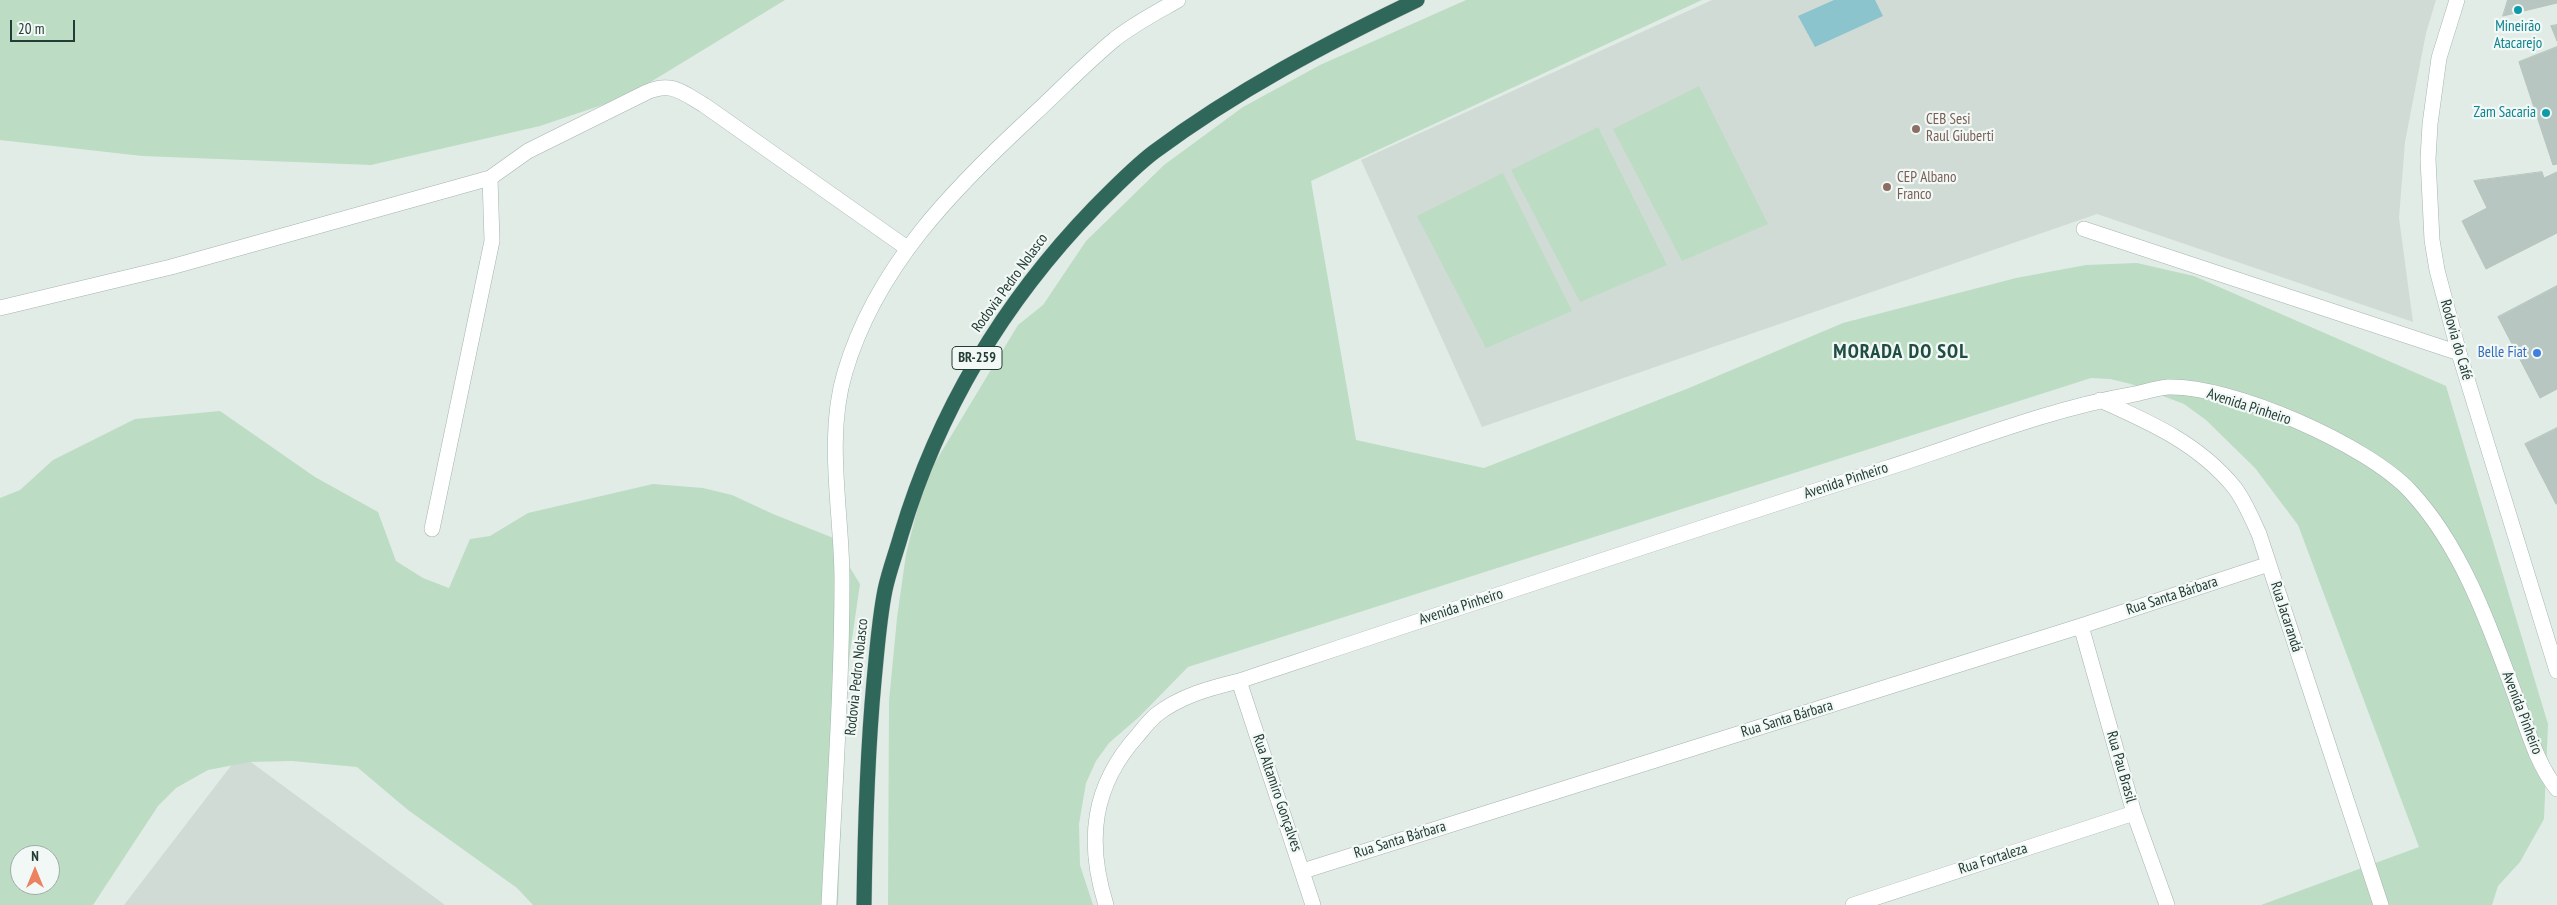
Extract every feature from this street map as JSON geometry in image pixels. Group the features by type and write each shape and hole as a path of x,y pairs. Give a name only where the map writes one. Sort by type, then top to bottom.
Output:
{"highway":[{"name":"Rodovia Pedro Nolasco","path":"864,905 867,754 878,631 885,588 912,499 928,456 972,366 1038,272 1065,239 1152,153 1234,96 1281,68 1415,2"}],"street":[{"path":"829,905 842,607 842,538 836,456 840,397 844,374 863,324 907,248 943,202 974,170 1110,44 1178,0"},
{"name":"Rodovia do Café","path":"2457,0 2445,35 2435,82 2430,124 2428,159 2432,240 2459,353 2557,671"},
{"path":"0,308 181,264 490,178 528,151 647,92 665,86 678,90 704,105 907,248"},
{"path":"432,529 492,241 490,178"},
{"path":"2084,229 2459,353"},
{"name":"Avenida Pinheiro","path":"1106,905 1095,861 1096,819 1110,774 1124,750 1156,715 1202,690 1239,681 1721,521 2100,400 2172,387 2223,396 2279,415 2338,439 2381,464 2412,492 2437,526 2463,570 2489,625 2541,764 2557,789"},
{"name":"Rua Jacarandá","path":"2100,400 2164,428 2218,470 2235,488 2248,510 2269,564 2380,905"},
{"name":"Rua Santa Bárbara","path":"1303,871 2081,626 2269,564"},
{"name":"Rua Pau Brasil","path":"2081,626 2134,813 2167,905"},
{"name":"Rua Altamiro Gonçalves","path":"1239,681 1313,905"},
{"name":"Rua Fortaleza","path":"1853,905 2134,813"}],"shaded area":[{"name":"CEP Albano Franco","path":"1712,0 2436,0 2426,33 2405,142 2399,218 2413,322 2097,214 1482,427 1361,160"},
{"path":"240,754 445,905 124,905"}],"green space":[{"path":"0,0 785,0 626,97 540,126 371,165 142,156 0,140"},
{"path":"1466,0 1702,0 1311,181 1356,440 1484,468 1689,388 1843,323 2016,278 2086,265 2137,263 2194,276 2446,386 2548,724 2544,819 2520,862 2498,886 2492,905 2261,905 2419,847 2298,525 2255,468 2206,420 2184,404 2131,384 2110,379 2091,378 1188,667 1139,717 1109,743 1096,761 1086,783 1079,824 1080,865 1093,905 888,905 889,701 897,618 906,554 925,479 1018,325 1043,305 1086,241 1164,165 1243,107 1320,65"},
{"path":"1699,86 1768,224 1682,261 1613,129"},
{"path":"1598,127 1667,265 1580,302 1511,170"},
{"path":"1503,173 1572,311 1486,348 1417,216"},
{"path":"220,411 315,477 378,512 396,561 423,578 449,588 470,539 490,536 528,513 653,484 703,488 732,495 773,514 841,541 839,550 860,584 846,680 838,905 533,905 517,888 408,810 357,767 292,761 250,762 208,770 176,788 158,806 93,905 0,905 0,498 20,490 53,460 135,419"}],"water":[{"path":"1834,0 1875,0 1883,16 1815,47 1798,16"}],"building":[{"name":"Mineirão Atacarejo","path":"2508,0 2557,0 2557,3 2503,16"},
{"path":"2557,25 2557,41 2551,26"},
{"name":"Zam Sacaria","path":"2557,47 2557,164 2553,165 2519,62"},
{"path":"2542,172 2544,178 2557,172 2557,233 2486,269 2462,221 2487,208 2474,181"},
{"name":"Belle Fiat","path":"2557,286 2557,389 2540,398 2498,317"},
{"path":"2557,428 2557,504 2556,504 2525,444"}],"place":[{"name":"Mineirão Atacarejo","path":"2518,10"},
{"name":"Zam Sacaria","path":"2546,113"},
{"name":"CEB Sesi Raul Giuberti","path":"1916,129"},
{"name":"CEP Albano Franco","path":"1887,187"},
{"name":"Belle Fiat","path":"2537,353"}],"district":[{"name":"MORADA DO SOL","path":"1901,352"}]}
